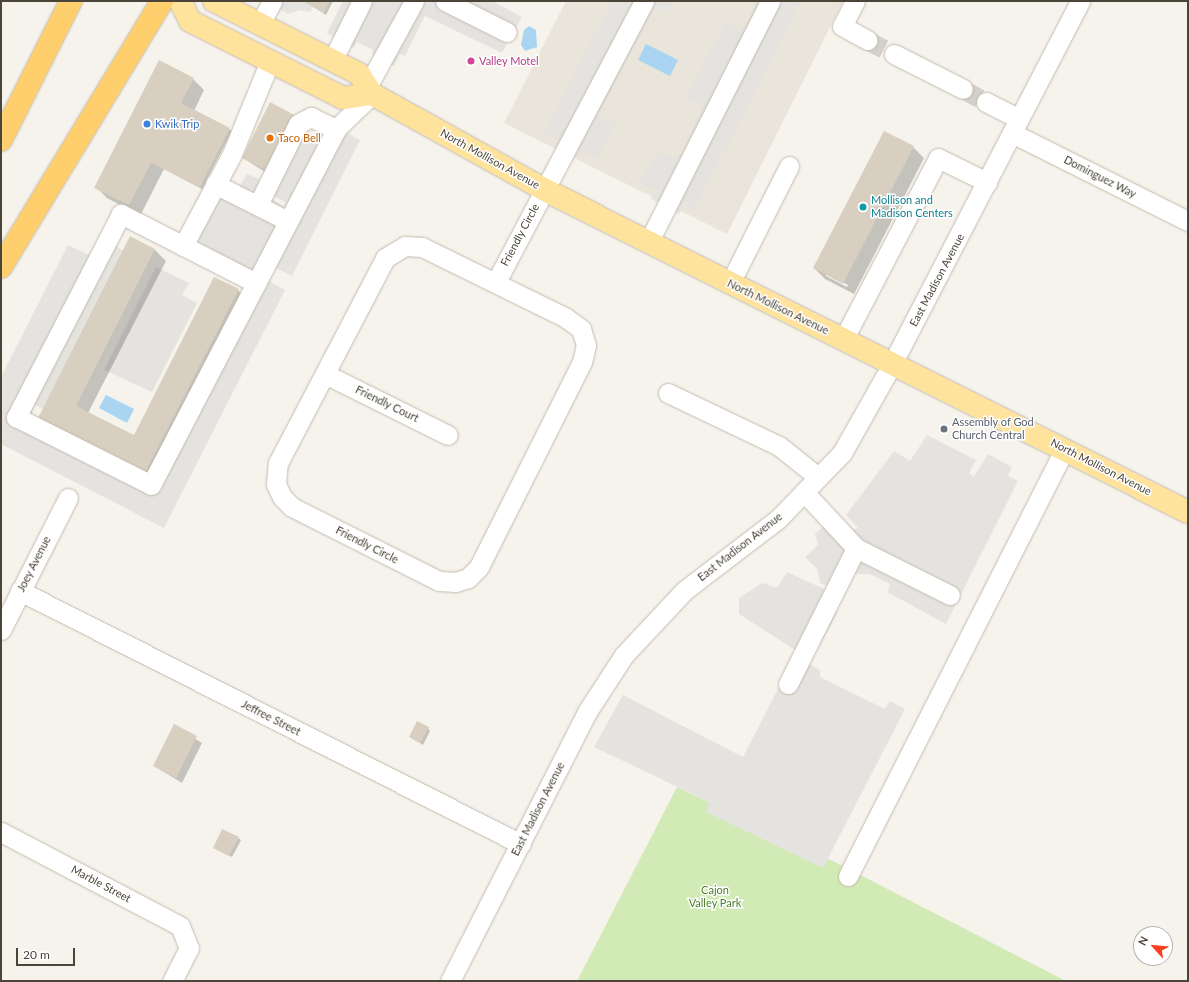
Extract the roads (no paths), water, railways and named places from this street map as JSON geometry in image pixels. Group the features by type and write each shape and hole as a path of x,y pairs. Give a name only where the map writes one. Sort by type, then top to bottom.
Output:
{"highway":[{"path":"1,140 70,1"},
{"path":"1,267 162,1"}],"main road":[{"path":"180,1 190,21 343,98 370,91"},
{"name":"North Mollison Avenue","path":"214,1 359,74 370,91 545,190 649,241 891,366 1065,449 1188,512"},
{"path":"274,63 292,60 326,68 332,61"}],"street":[{"path":"260,24 272,1"},
{"path":"332,61 362,1"},
{"path":"256,283 121,214 16,417 151,485 256,283 288,221 336,129 370,91 414,1"},
{"path":"445,1 507,32"},
{"name":"Friendly Circle","path":"496,282 644,1"},
{"path":"649,241 770,1"},
{"path":"855,1 842,26 867,40"},
{"name":"East Madison Avenue","path":"450,981 587,712 624,655 685,590 778,519 842,453 891,366 988,182 1080,1"},
{"path":"894,54 963,89"},
{"path":"183,246 216,184 274,63"},
{"name":"Dominguez Way","path":"986,102 1016,126 1188,221"},
{"path":"258,205 298,124 311,117 336,129"},
{"path":"843,340 938,158 988,182"},
{"path":"730,283 789,166"},
{"path":"216,184 288,221"},
{"name":"Friendly Circle","path":"405,246 422,247 496,282 566,318 581,330 586,345 582,362 483,560 468,578 456,582 439,581 292,507 282,497 276,484 278,463 325,374 385,258 405,246"},
{"name":"Friendly Court","path":"325,374 448,435"},
{"path":"668,393 779,446 818,477"},
{"path":"848,876 1065,449"},
{"path":"804,492 856,548 950,596"},
{"name":"Joey Avenue","path":"1,630 68,498"},
{"path":"788,684 856,548"},
{"name":"Jeffree Street","path":"20,591 521,844"},
{"name":"Marble Street","path":"1,832 180,926 188,948 172,981"}],"water":[{"path":"529,26 536,30 537,47 525,51 521,45 524,30"},
{"path":"646,44 678,60 670,76 638,60"},
{"path":"106,395 134,409 127,423 99,408"}],"tunnel":[{"path":"867,40 894,54"},
{"path":"963,89 986,102"}],"place":[{"name":"Valley Motel","path":"471,61"},
{"name":"Kwik Trip","path":"147,124"},
{"name":"Taco Bell","path":"270,138"},
{"name":"Mollison and Madison Centers","path":"863,207"},
{"name":"Assembly of God Church Central","path":"944,429"}],"park label":[{"name":"Cajon Valley Park","path":"715,897"}]}
